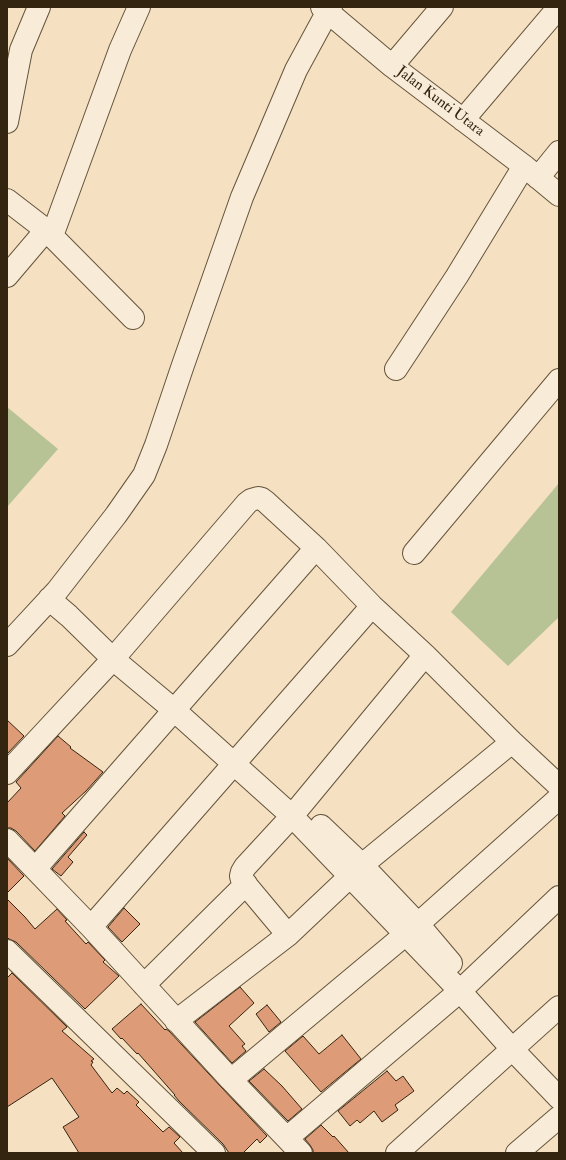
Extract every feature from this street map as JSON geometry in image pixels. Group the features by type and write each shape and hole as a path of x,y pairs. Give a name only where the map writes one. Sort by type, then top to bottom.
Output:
{"street":[{"path":"7,122 14,46 39,7"},
{"path":"7,276 49,233 120,50 139,7"},
{"path":"392,66 442,7"},
{"path":"463,120 559,7"},
{"path":"7,645 53,595 116,515 138,484 150,461 242,197 296,70 327,8"},
{"name":"Jalan Kunti Utara","path":"327,8 392,66 559,195"},
{"path":"396,368 457,276 531,172 559,152"},
{"path":"7,200 49,233 133,318"},
{"path":"414,553 559,380"},
{"path":"7,773 118,653 251,500 258,498 262,499 316,548 372,606 425,655 512,742 559,786"},
{"path":"35,869 316,548"},
{"path":"53,595 296,812 357,871 412,929 517,1045 559,1098"},
{"path":"91,927 372,606"},
{"path":"288,935 241,877 243,870 296,812 425,655"},
{"path":"176,1021 288,935 357,871 512,742"},
{"path":"231,1080 412,929 559,798"},
{"path":"7,840 91,927 176,1021 294,1146 559,897"},
{"path":"144,986 246,884"},
{"path":"7,951 214,1153"},
{"path":"397,1153 559,1008"},
{"path":"517,1045 559,1080"},
{"path":"517,1153 559,1117"}],"green space":[{"path":"7,407 58,449 7,507"},
{"path":"559,483 559,617 508,666 451,612"}],"building":[{"path":"7,720 24,736 7,754"},
{"path":"58,736 71,747 70,748 103,772 86,791 62,813 65,816 35,851 16,831 11,828 7,828 7,803 21,788 16,782"},
{"path":"84,832 87,835 68,857 73,862 61,876 52,869"},
{"path":"7,858 24,876 7,893"},
{"path":"7,899 35,929 57,909 67,920 65,921 86,944 88,942 105,960 103,962 119,976 85,1009 16,942 7,937"},
{"path":"124,908 140,924 122,942 108,927"},
{"path":"12,973 67,1027 62,1031 94,1059 91,1061 93,1062 91,1065 112,1093 117,1088 124,1094 127,1091 139,1102 136,1105 163,1132 169,1127 180,1137 174,1143 183,1153 79,1153 63,1127 79,1117 52,1078 7,1107 7,978"},
{"path":"240,987 254,1003 229,1026 245,1044 242,1046 246,1051 232,1063 195,1022"},
{"path":"141,1004 165,1030 166,1029 169,1031 267,1136 260,1143 257,1139 243,1153 229,1153 223,1144 179,1101 138,1053 137,1054 112,1029"},
{"path":"267,1005 281,1022 269,1032 256,1014"},
{"path":"342,1035 361,1059 321,1092 285,1051 303,1036 319,1054"},
{"path":"264,1069 282,1086 302,1109 288,1121 249,1081"},
{"path":"387,1071 396,1081 403,1076 414,1091 395,1105 398,1110 382,1122 374,1111 360,1123 357,1120 350,1126 338,1111"},
{"path":"321,1125 333,1137 334,1136 349,1153 313,1153 313,1150 305,1139"}]}
